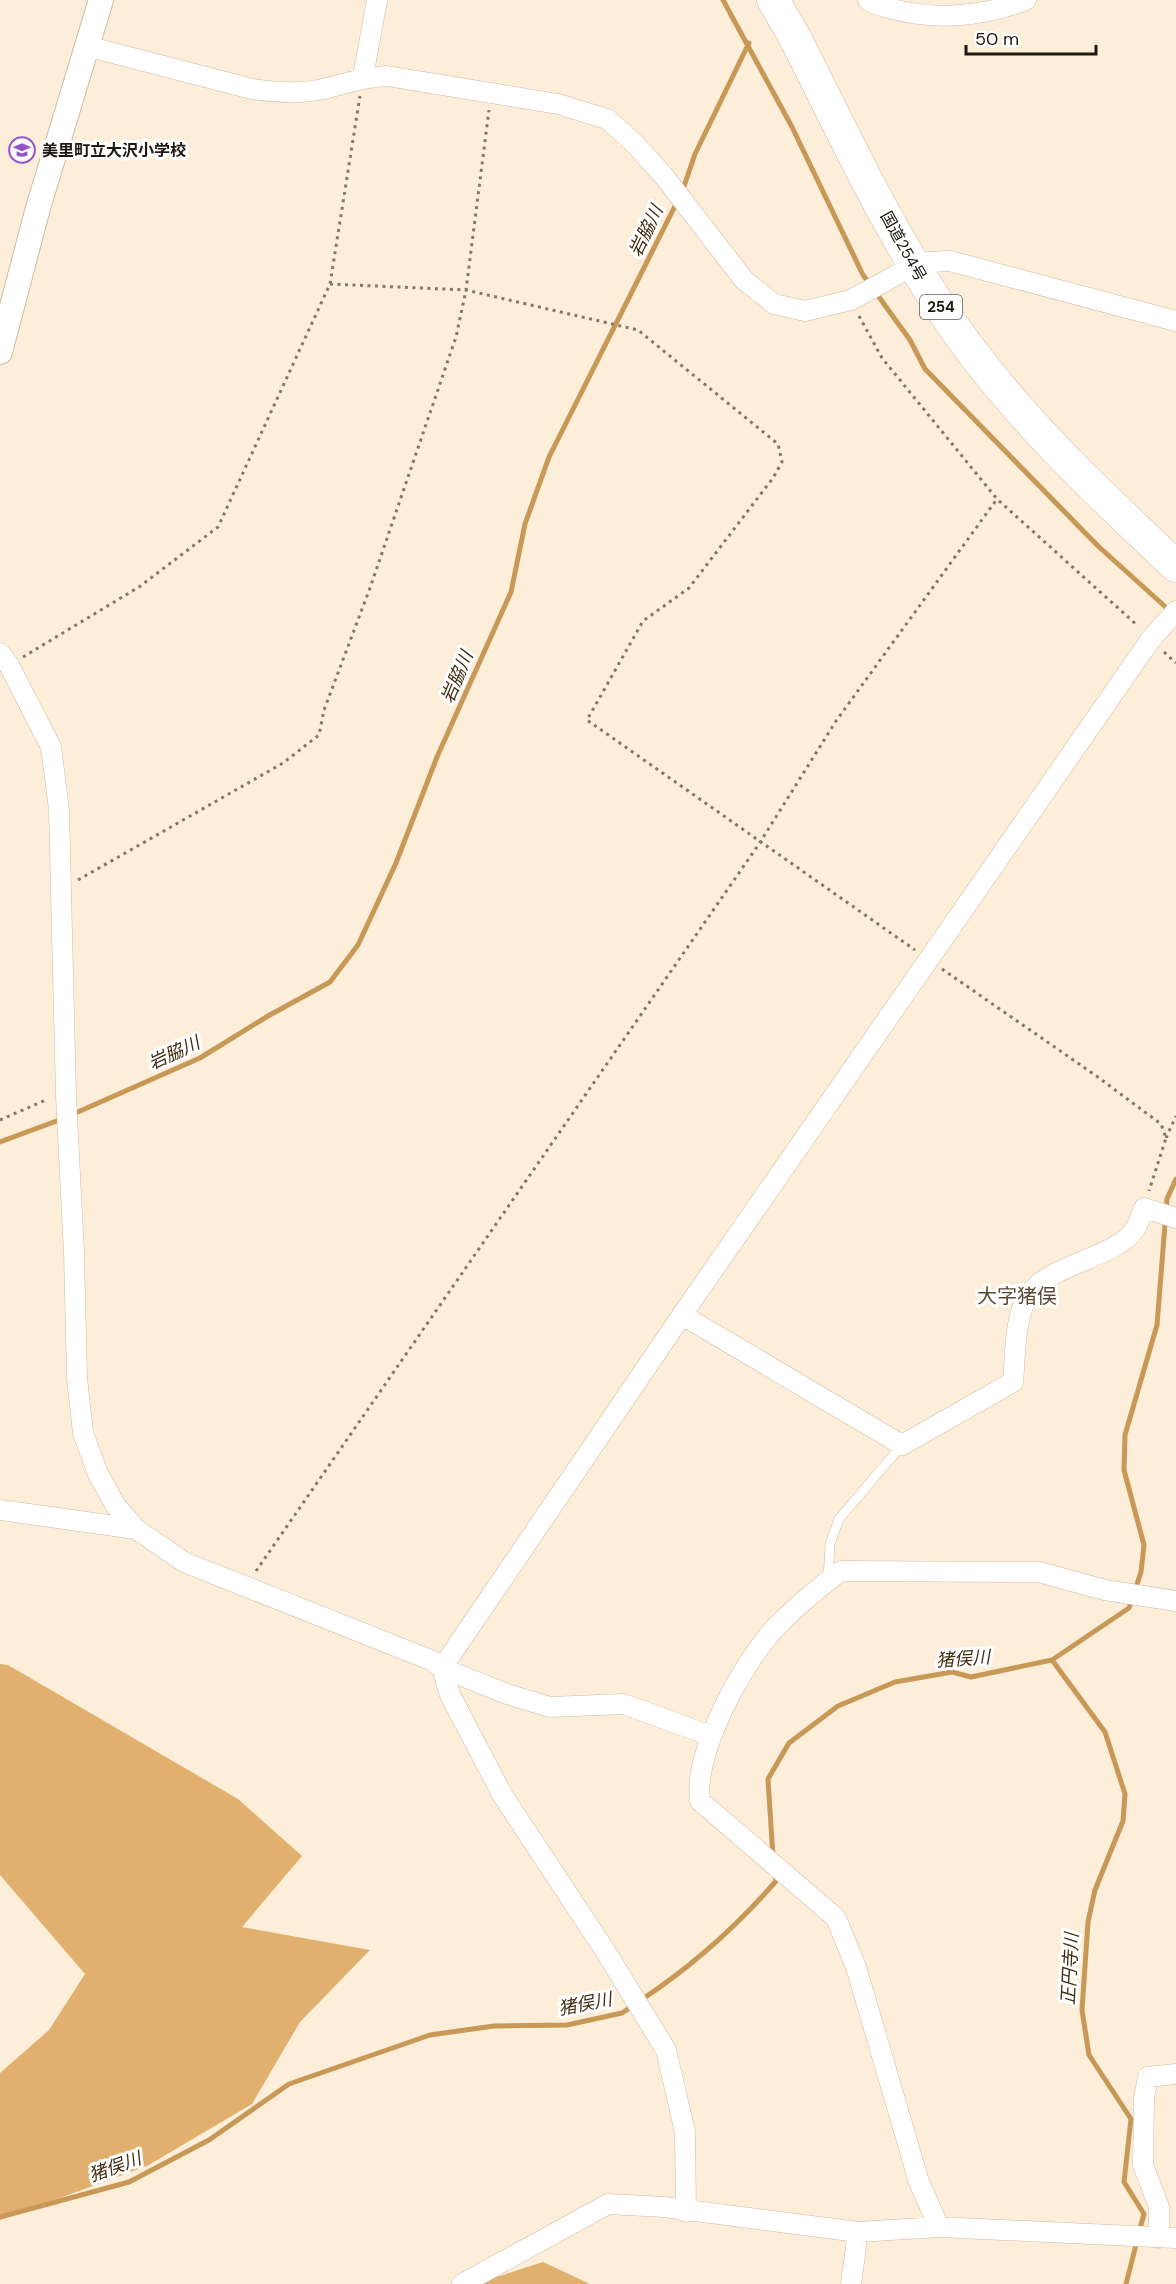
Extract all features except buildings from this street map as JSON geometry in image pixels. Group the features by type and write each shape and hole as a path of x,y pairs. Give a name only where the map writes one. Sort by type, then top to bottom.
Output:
{"highway":[{"name":"国道254号","path":"773,0 913,266 956,331 1005,394 1056,450 1176,566"}],"street":[{"path":"0,352 38,208 101,0"},
{"path":"363,77 377,0"},
{"path":"868,0 910,14 951,16 985,12 1026,0"},
{"path":"86,46 252,89 279,92 318,90 363,77 387,76 558,104 607,119 633,142 663,175 744,280 774,304 805,311 851,300 913,266 929,261 950,261 1174,318"},
{"path":"442,1668 927,959 1151,639 1176,611"},
{"path":"4,659 51,747 59,809 66,1091 77,1378 83,1433 116,1506 136,1529 184,1562 247,1585 433,1661 442,1668 507,1694 550,1707 624,1704 711,1736"},
{"path":"682,1315 902,1445 1013,1382 1018,1324 1032,1290 1062,1270 1125,1238 1134,1231 1144,1208 1176,1218"},
{"path":"0,1510 136,1529"},
{"path":"939,2227 919,2182 856,1967 836,1918 700,1801 698,1788 711,1736 745,1666 777,1626 842,1571 1039,1572 1105,1590 1176,1601"},
{"path":"442,1668 450,1695 503,1796 604,1949 666,2050 685,2132 686,2212"},
{"path":"462,2284 608,2204 664,2207 686,2212 858,2232 939,2227 1168,2238 1143,2165 1144,2098 1148,2077 1176,2074"},
{"path":"851,2284 858,2232"}],"lane":[{"path":"828,1581 830,1544 839,1519 902,1445"}],"path":[{"path":"4,659 139,587 218,527 330,284 363,77"},
{"path":"61,890 283,763 319,735 324,710 370,588 456,337 466,290 490,93"},
{"path":"330,284 466,290 638,330 778,444 782,462 773,478 689,588 643,621 587,720 759,844 1114,1089 1161,1124 1166,1138"},
{"path":"851,300 882,358 997,499 1176,663"},
{"path":"247,1585 759,844 836,721 997,499"},
{"path":"0,1120 66,1091"},
{"path":"1144,1208 1166,1138 1176,1116"}],"shaded area":[{"path":"0,1664 8,1665 238,1799 302,1856 242,1927 370,1950 300,2022 252,2104 147,2166 0,2220 0,2073 49,2030 85,1974 0,1875"},
{"path":"543,2262 590,2284 475,2284"}],"waterway":[{"path":"723,0 792,127 863,275 910,340 925,369 1098,546 1170,611"},
{"name":"岩脇川","path":"682,192 695,154 749,43"},
{"name":"岩脇川","path":"71,1115 200,1058 268,1016 330,982 358,945 396,863 437,757 511,592 525,524 549,457 678,200"},
{"name":"岩脇川","path":"0,1142 62,1119"},
{"path":"1135,1590 1141,1572 1144,1545 1124,1470 1125,1435 1157,1325 1167,1199 1176,1179"},
{"name":"猪俣川","path":"773,1857 768,1779 789,1743 838,1706 895,1682 952,1672 971,1677 1052,1660 1129,1608 1132,1599"},
{"name":"正円寺川","path":"1052,1660 1105,1732 1125,1794 1123,1821 1095,1890 1088,1922 1082,2010 1089,2055 1131,2119 1124,2182 1144,2214 1139,2232"},
{"name":"猪俣川","path":"641,2000 678,1974 729,1930 776,1881 775,1873"},
{"name":"猪俣川","path":"0,2217 129,2182 209,2140 289,2084 430,2035 494,2026 567,2025 622,2013 634,2005"},
{"name":"正円寺川","path":"1126,2284 1137,2241"}],"place":[{"name":"美里町立大沢小学校","path":"22,150"}],"district":[{"name":"大字猪俣","path":"1017,1296"}]}
